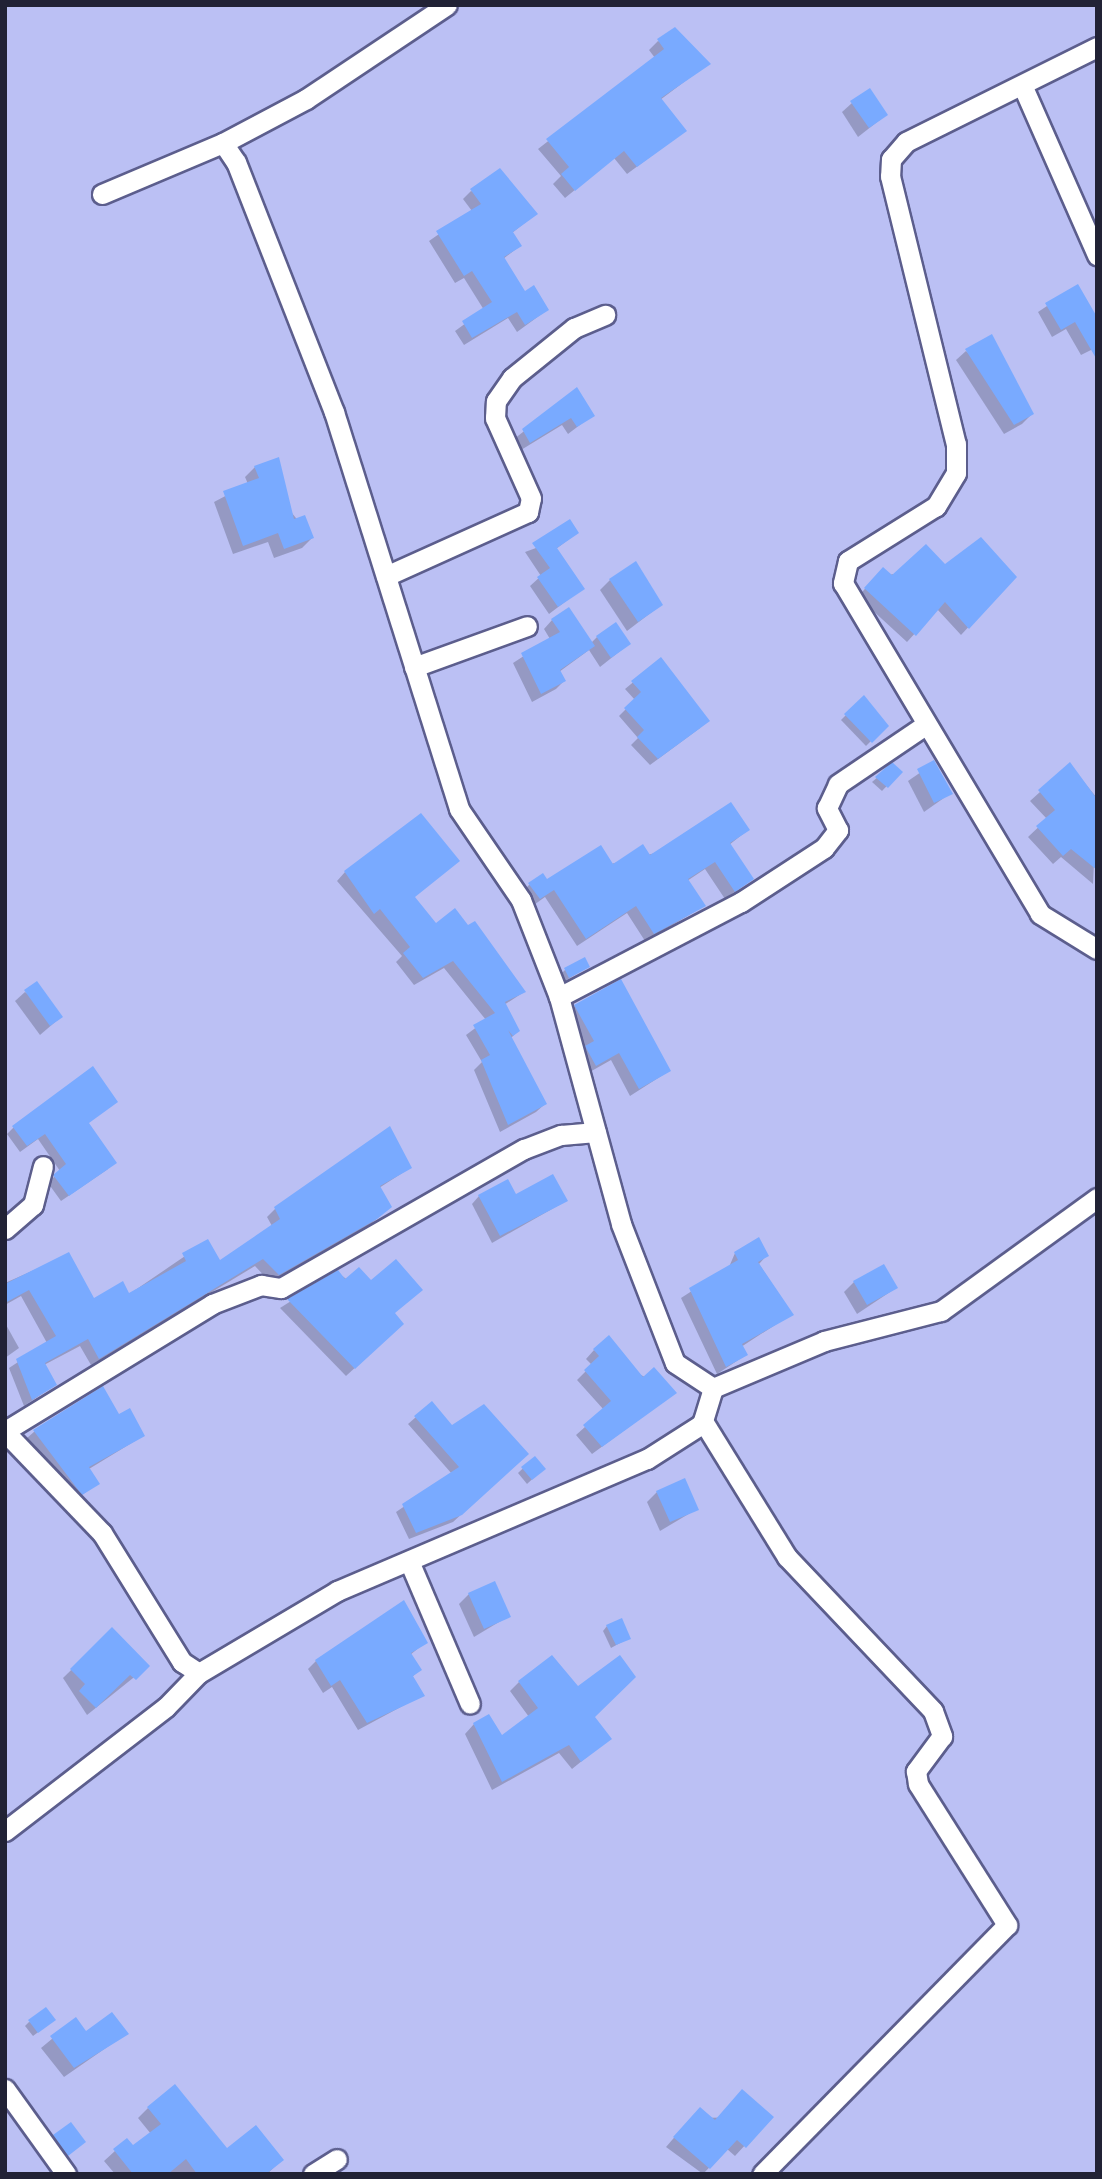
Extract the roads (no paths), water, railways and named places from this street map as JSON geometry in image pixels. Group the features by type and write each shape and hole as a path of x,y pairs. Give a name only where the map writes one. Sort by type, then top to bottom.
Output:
{"street":[{"path":"102,194 223,144 306,99 447,5"},
{"path":"1097,47 1023,87 906,142 891,159 890,176 956,444 956,473 936,506 848,561 843,583 925,725 1040,914 1097,949"},
{"path":"1023,87 1097,255"},
{"path":"223,144 236,162 334,412 459,809 521,900 559,996 621,1224 666,1345 689,1377 713,1388 824,1340 941,1311 1097,1198"},
{"path":"386,576 528,512 531,498 495,418 496,401 512,378 574,328 605,315"},
{"path":"414,667 527,626"},
{"path":"559,996 741,902 824,848 838,830 827,807 838,784 925,725"},
{"path":"199,1673 182,1662 102,1533 5,1431 212,1304 261,1285 281,1287 524,1149 561,1135 596,1132"},
{"path":"5,1229 33,1205 43,1166"},
{"path":"5,1831 166,1707 199,1673 337,1591 646,1460 703,1421 713,1388"},
{"path":"703,1421 787,1557 933,1711 942,1736 916,1771 918,1784 1007,1925 762,2174"},
{"path":"409,1562 470,1704"},
{"path":"5,2089 66,2174"},
{"path":"313,2174 337,2159"}]}
